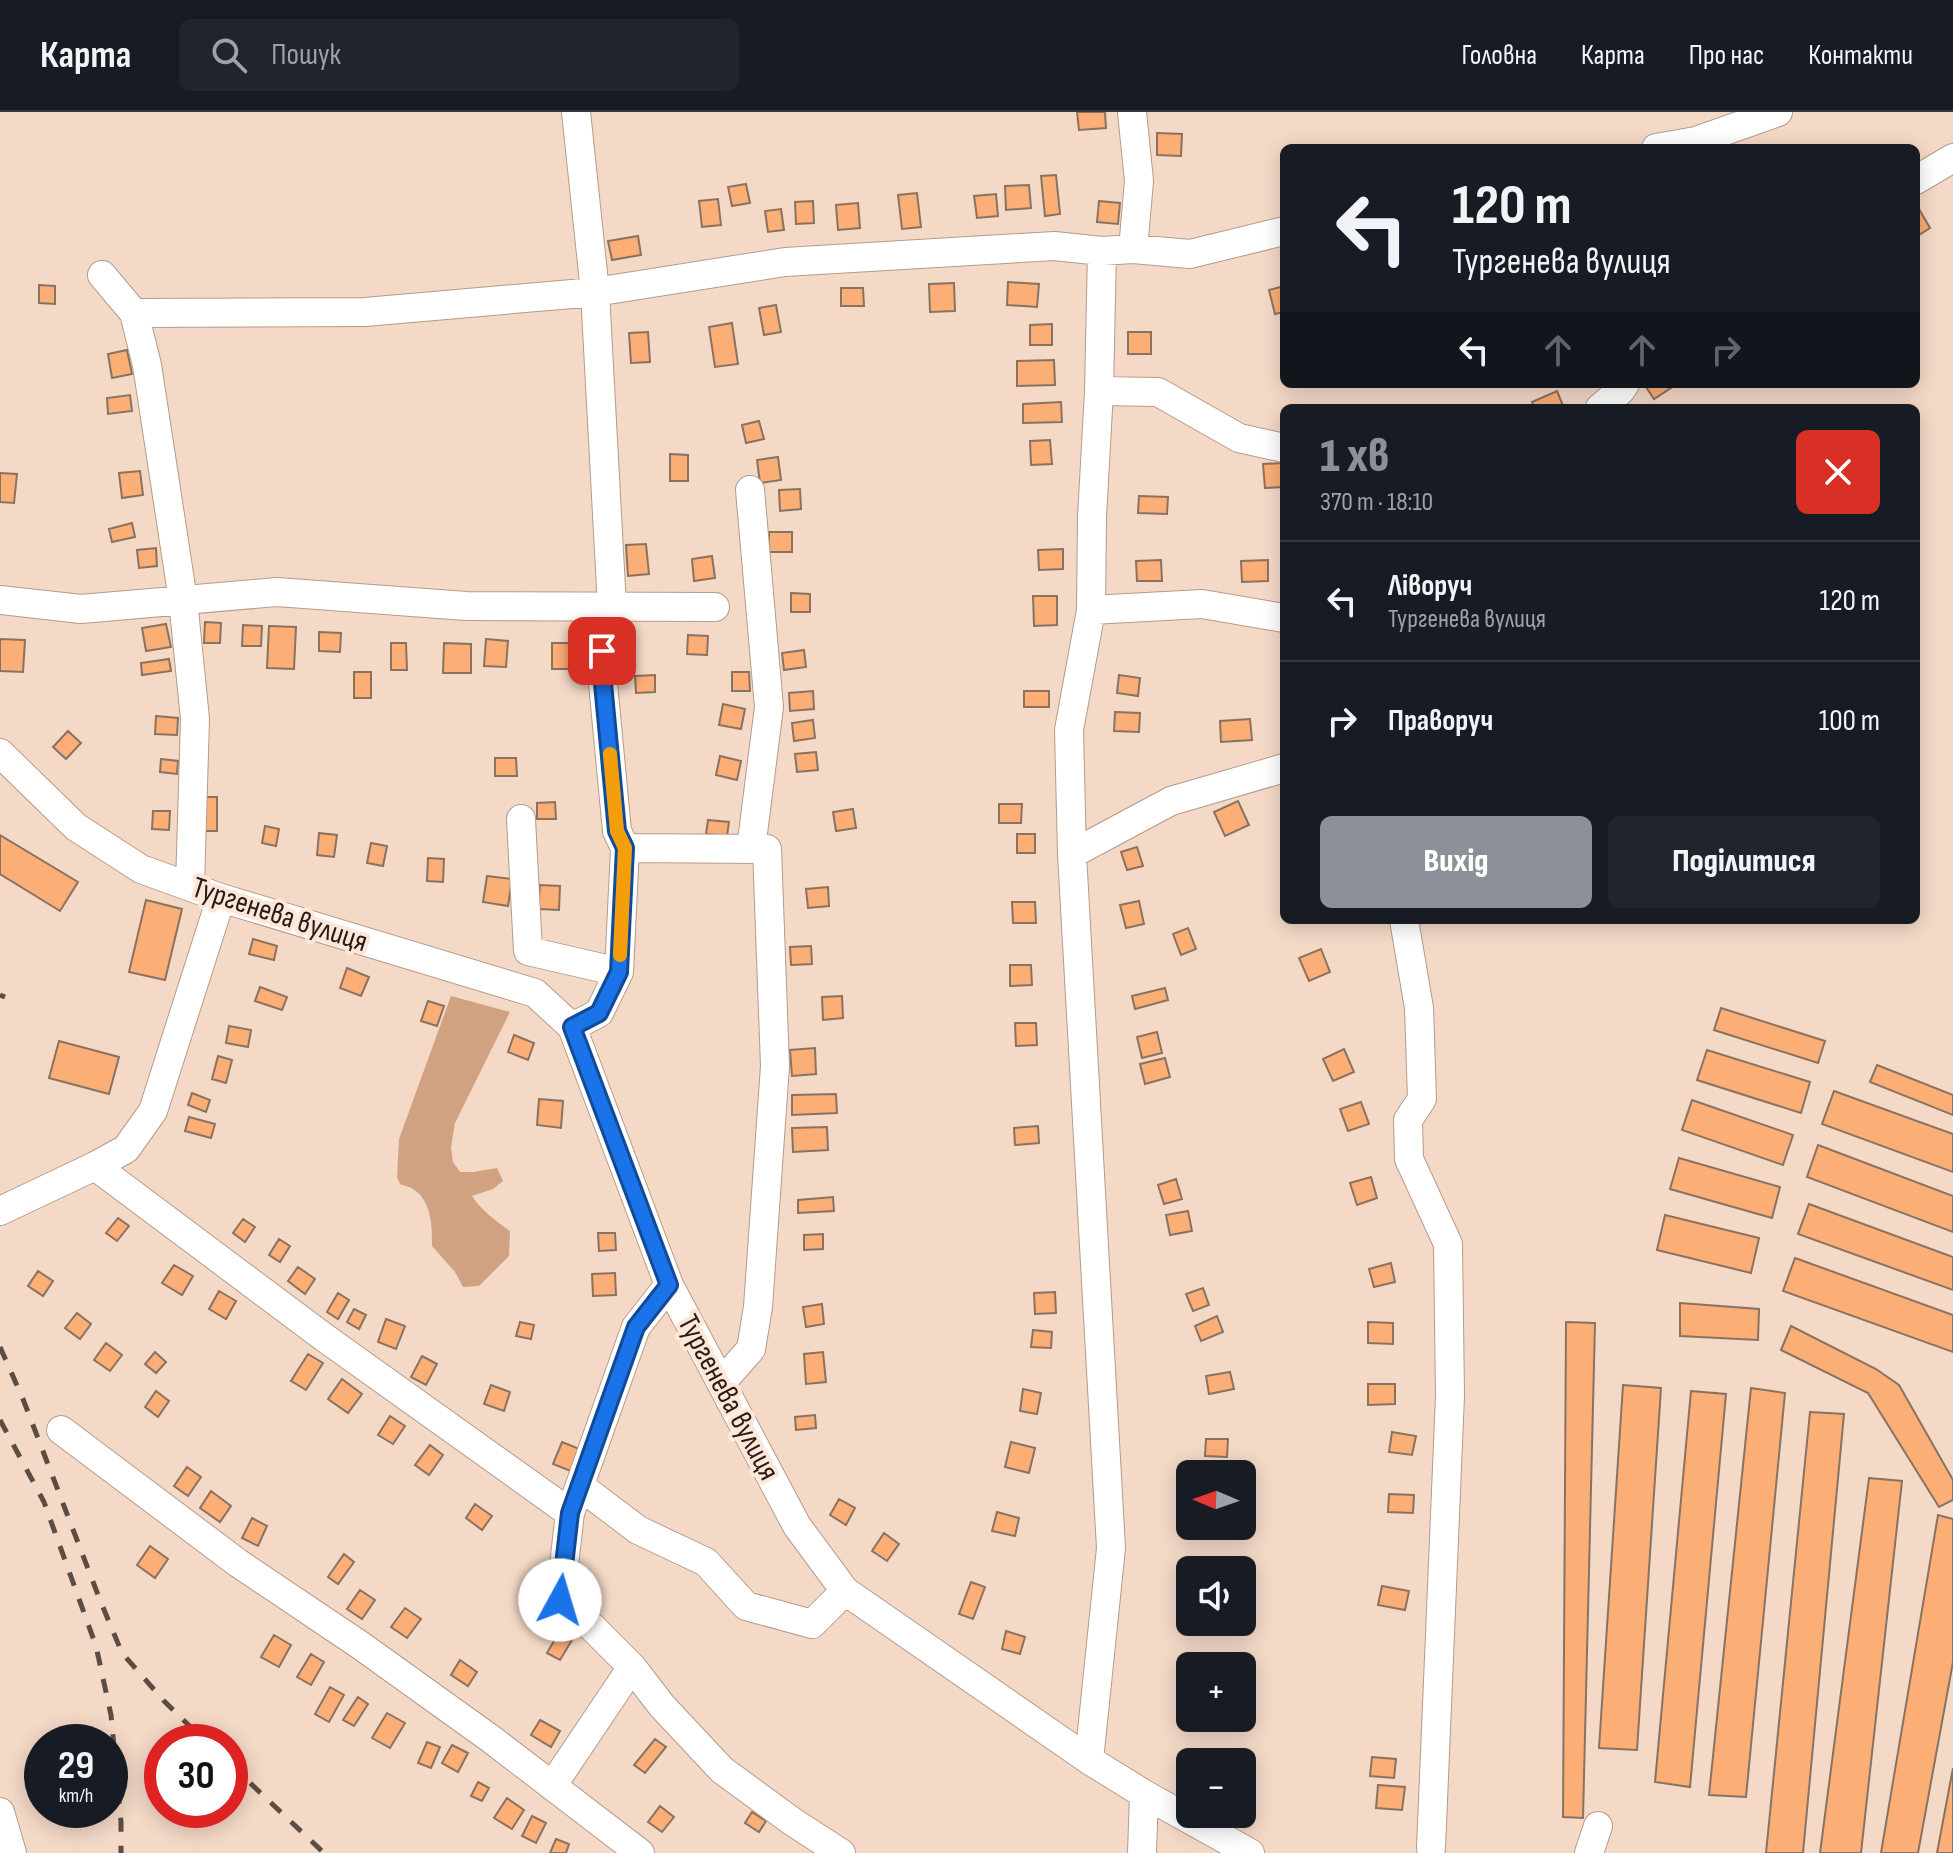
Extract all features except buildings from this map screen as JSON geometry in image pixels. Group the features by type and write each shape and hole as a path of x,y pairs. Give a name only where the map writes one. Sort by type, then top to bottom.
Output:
{"street":[{"path":"572,1027 599,1013 619,972 625,848 617,831 602,673 606,607 595,292 576,112"},
{"path":"1132,112 1139,181 1133,249"},
{"path":"1679,144 1696,141 1778,112"},
{"path":"1920,178 1953,158"},
{"path":"134,313 365,312 595,292 785,262 1054,246 1190,254 1280,232"},
{"path":"1089,1760 1111,1548 1072,854 1069,730 1091,610 1102,251"},
{"path":"102,275 134,313 147,365 183,600 195,719 190,886"},
{"path":"1605,404 1622,388"},
{"path":"1099,391 1158,392 1239,438 1280,447"},
{"path":"750,490 769,707 751,849"},
{"path":"0,600 81,609 277,592 466,606 715,607"},
{"path":"1091,610 1202,604 1280,617"},
{"name":"Тургенева вулиця","path":"0,753 76,827 141,869 221,898 535,993 572,1027 669,1285 797,1526 845,1591 1089,1760 1250,1853"},
{"path":"1072,854 1171,801 1280,769"},
{"path":"521,819 528,951 619,972"},
{"path":"625,848 767,849 775,1066 758,1307 751,1349 721,1383"},
{"path":"0,1211 126,1149 153,1111 221,898"},
{"path":"1405,924 1419,1008 1422,1099 1408,1120 1409,1159 1448,1244 1450,1396 1431,1848"},
{"path":"95,1166 338,1348 570,1513"},
{"path":"669,1285 636,1327 570,1513 560,1600 581,1616 632,1667 662,1706 722,1770 841,1853"},
{"path":"61,1430 238,1563 491,1739 640,1853"},
{"path":"580,1486 638,1530 706,1562 746,1606 812,1624 845,1591"},
{"path":"552,1786 632,1667"},
{"path":"1142,1853 1144,1794"},
{"path":"0,1812 12,1853"},
{"path":"1589,1853 1598,1826"}],"shaded area":[{"path":"451,996 510,1012 455,1123 451,1147 453,1162 460,1172 497,1168 503,1181 493,1189 472,1196 510,1231 509,1256 479,1286 463,1287 455,1272 432,1246 431,1222 424,1200 413,1189 400,1184 397,1177 399,1139"}],"railway":[{"path":"0,995 5,997"},
{"path":"0,1347 122,1653 188,1724"},
{"path":"0,1420 44,1502 96,1646 111,1715 121,1853"},
{"path":"248,1781 324,1853"}],"slow traffic":[{"path":"610,754 617,831 625,848 620,955"}],"route":[{"path":"560,1600 570,1513 636,1327 669,1285 572,1027 599,1013 619,972 625,848 617,831 602,651"}]}
